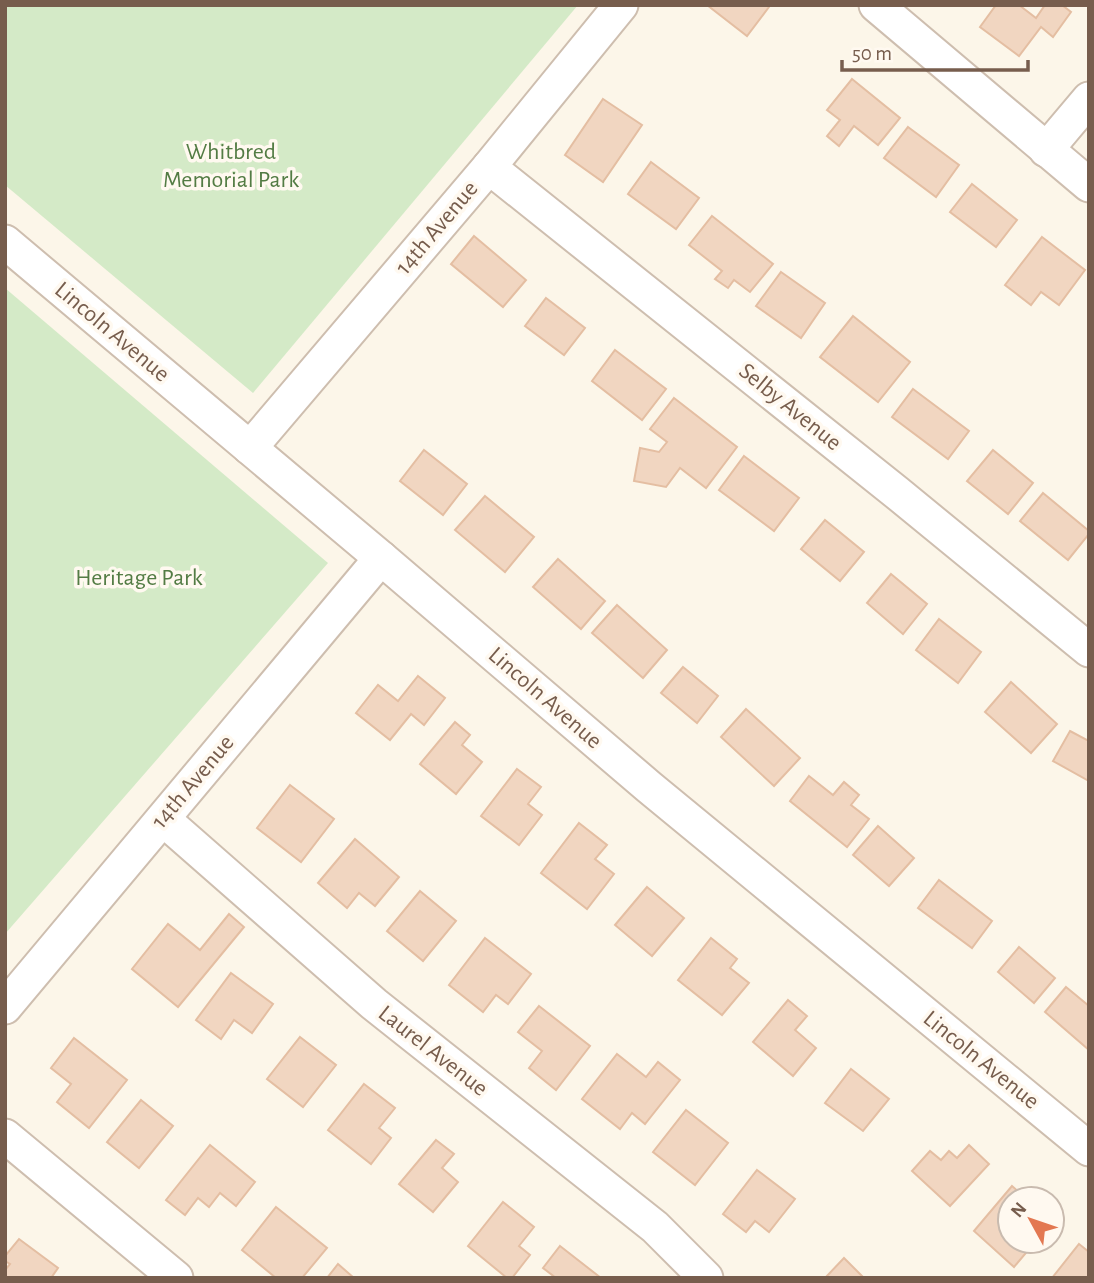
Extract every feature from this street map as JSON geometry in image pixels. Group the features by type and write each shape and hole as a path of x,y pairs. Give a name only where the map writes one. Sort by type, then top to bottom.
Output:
{"street":[{"name":"14th Avenue","path":"250,449 489,167 621,5"},
{"path":"876,5 1089,185"},
{"path":"1046,150 1089,99"},
{"name":"Selby Avenue","path":"489,167 1089,650"},
{"name":"Lincoln Avenue","path":"5,242 649,787 1089,1149"},
{"name":"14th Avenue","path":"5,1007 381,558"},
{"name":"Laurel Avenue","path":"163,819 374,1004 655,1227 706,1278"},
{"path":"5,1136 176,1278"}],"green space":[{"name":"Whitbred Memorial Park","path":"5,5 578,5 253,393 5,185"},
{"name":"Heritage Park","path":"5,288 328,563 5,934"}],"building":[{"path":"707,5 768,5 769,7 747,36"},
{"path":"996,5 1019,5 1036,18 1045,5 1062,5 1071,12 1053,37 1041,27 1019,56 980,27"},
{"path":"852,79 900,118 878,145 854,126 839,146 827,136 840,120 827,110"},
{"path":"603,99 642,125 603,182 565,155"},
{"path":"908,127 959,165 936,197 884,158"},
{"path":"651,162 699,198 676,229 628,194"},
{"path":"972,184 1017,220 996,247 950,212"},
{"path":"712,216 773,264 750,292 734,280 728,288 715,279 722,271 689,245"},
{"path":"474,236 526,280 503,307 451,264"},
{"path":"1042,237 1085,270 1059,305 1041,292 1031,305 1005,285"},
{"path":"781,272 825,303 801,338 756,306"},
{"path":"546,298 585,328 564,355 525,326"},
{"path":"853,316 910,362 878,402 820,357"},
{"path":"615,350 666,389 642,420 592,381"},
{"path":"913,389 969,431 948,459 892,417"},
{"path":"674,398 737,447 706,488 680,468 666,487 634,481 640,448 659,452 667,442 650,429"},
{"path":"424,450 467,484 443,515 400,481"},
{"path":"993,450 1033,483 1008,514 967,481"},
{"path":"744,456 799,498 774,531 719,490"},
{"path":"1043,493 1089,531 1068,560 1020,521"},
{"path":"485,496 534,537 505,572 455,530"},
{"path":"825,520 864,552 840,581 801,549"},
{"path":"558,559 605,601 581,629 533,587"},
{"path":"891,574 927,604 903,634 867,603"},
{"path":"617,605 667,650 643,678 592,633"},
{"path":"939,619 981,652 958,683 916,650"},
{"path":"683,667 718,696 697,723 661,693"},
{"path":"418,676 445,698 424,725 411,714 390,740 356,713 378,685 398,701"},
{"path":"1011,682 1057,724 1031,753 985,712"},
{"path":"746,709 800,758 774,786 721,737"},
{"path":"455,722 470,735 462,745 482,762 456,794 420,764"},
{"path":"1070,731 1089,741 1089,781 1053,761"},
{"path":"517,769 541,787 528,804 542,815 519,845 481,816"},
{"path":"809,776 833,795 844,782 859,795 851,805 869,819 847,847 790,801"},
{"path":"290,785 334,819 301,862 257,828"},
{"path":"579,823 607,845 595,859 614,874 587,909 541,873"},
{"path":"878,826 914,858 889,886 853,855"},
{"path":"355,839 399,877 375,906 359,893 347,908 318,883"},
{"path":"939,880 992,921 972,948 918,908"},
{"path":"647,887 684,918 652,956 615,925"},
{"path":"420,891 456,921 423,961 387,931"},
{"path":"229,914 244,927 178,1007 132,969 168,924 200,950"},
{"path":"485,938 531,974 508,1004 496,995 483,1012 449,985"},
{"path":"711,938 737,959 730,968 749,983 722,1015 678,980"},
{"path":"1019,947 1055,978 1034,1003 998,972"},
{"path":"231,973 273,1004 252,1033 234,1020 221,1039 196,1020"},
{"path":"1066,987 1089,1006 1089,1050 1045,1012"},
{"path":"788,1000 807,1016 795,1030 816,1048 793,1076 753,1042"},
{"path":"539,1006 590,1046 556,1090 529,1068 542,1051 518,1032"},
{"path":"300,1037 336,1065 303,1107 267,1079"},
{"path":"74,1038 127,1080 89,1128 57,1102 71,1084 51,1068"},
{"path":"617,1054 646,1077 658,1062 680,1080 645,1124 632,1113 620,1129 582,1099"},
{"path":"851,1069 889,1099 863,1131 825,1103"},
{"path":"364,1084 395,1108 379,1128 391,1138 371,1164 328,1130"},
{"path":"141,1100 173,1126 139,1168 107,1142"},
{"path":"686,1110 728,1143 695,1185 653,1152"},
{"path":"436,1140 454,1154 442,1168 458,1182 433,1212 399,1184"},
{"path":"210,1145 255,1182 236,1206 220,1193 209,1207 198,1198 185,1215 166,1200"},
{"path":"969,1145 989,1164 950,1206 912,1171 930,1151 941,1160 949,1151 957,1158"},
{"path":"757,1170 795,1199 769,1232 755,1221 746,1232 723,1214"},
{"path":"503,1202 534,1227 519,1246 530,1255 512,1278 507,1278 468,1246"},
{"path":"996,1205 996,1251 974,1231"},
{"path":"276,1207 327,1248 302,1278 276,1278 242,1250"},
{"path":"19,1239 58,1268 51,1278 5,1278 5,1270 10,1264 5,1261 5,1256"},
{"path":"1079,1244 1089,1252 1089,1278 1052,1278"},
{"path":"560,1246 601,1278 556,1278 543,1268"},
{"path":"1001,1255 1024,1255 1014,1267"},
{"path":"844,1258 864,1278 825,1278"},
{"path":"338,1264 354,1278 327,1278"}]}
